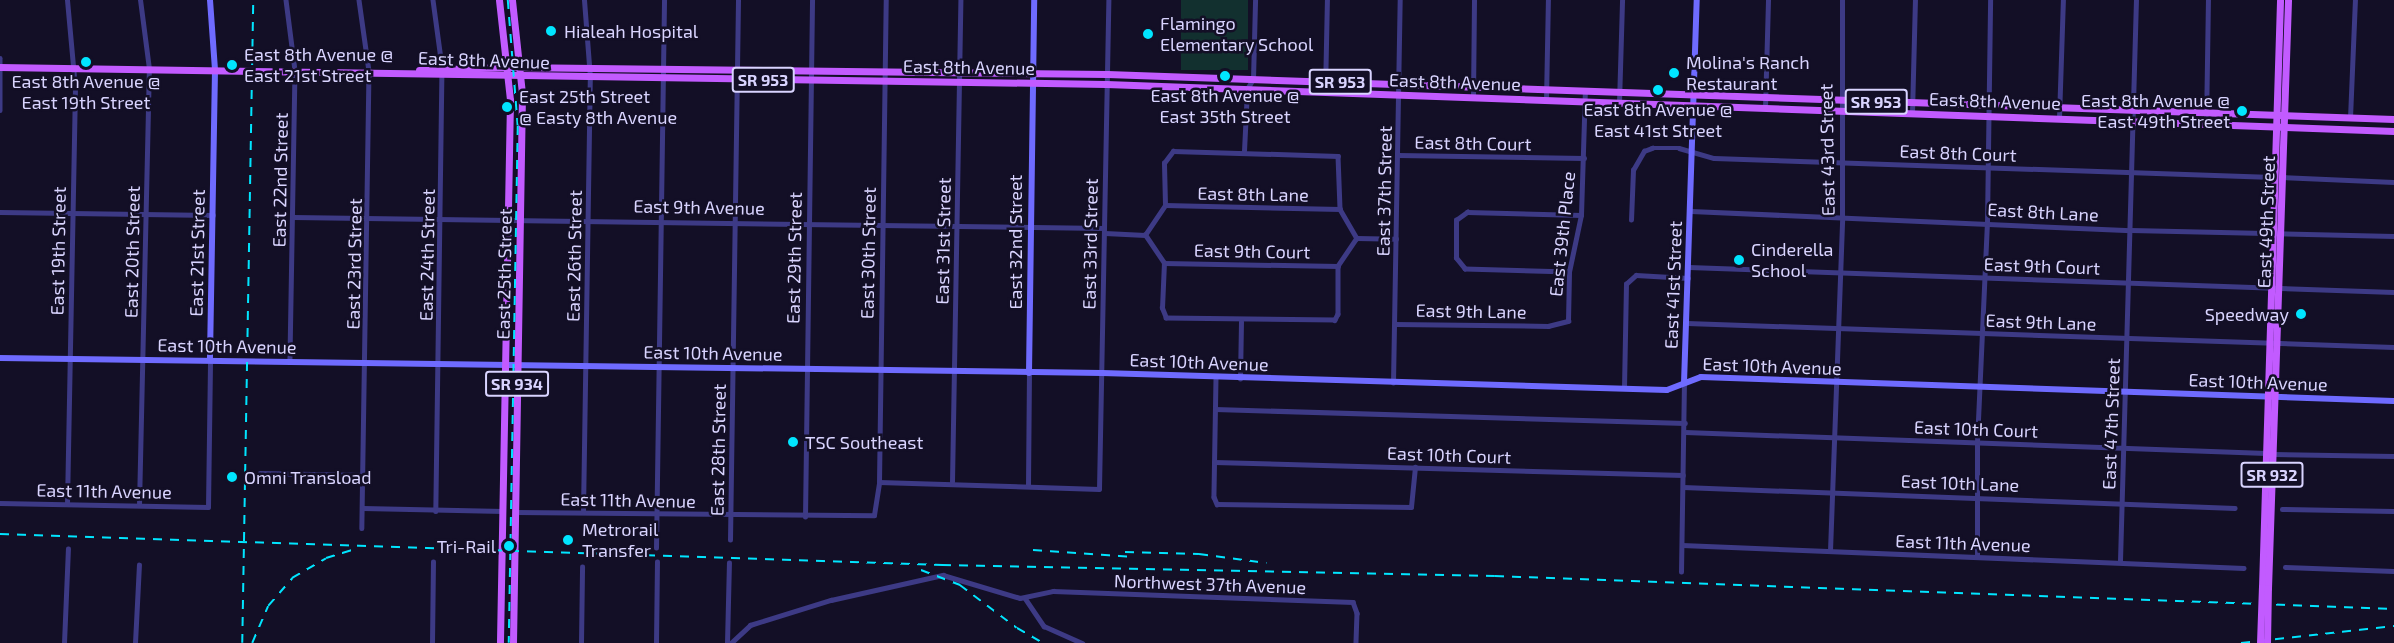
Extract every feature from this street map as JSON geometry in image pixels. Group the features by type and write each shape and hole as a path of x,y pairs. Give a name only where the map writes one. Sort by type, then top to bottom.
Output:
{"main road":[{"name":"SR 934","path":"499,0 509,67 500,643"},
{"name":"East 25th Street","path":"512,0 521,68 513,643"},
{"name":"East 49th Street","path":"2270,454 2267,397 2268,343 2280,0"},
{"name":"East 49th Street","path":"2265,588 2270,454 2276,398 2288,0"},
{"name":"East 8th Avenue","path":"0,67 369,70 407,71 442,76 1106,84 2284,128 2394,130"},
{"name":"East 8th Avenue","path":"407,71 442,67 509,67 1107,74 2394,119"},
{"path":"504,454 516,454"},
{"name":"SR 932","path":"2260,643 2265,588"},
{"name":"SR 932","path":"2265,588 2267,643"}],"street":[{"name":"East 19th Street","path":"67,0 74,68 67,504"},
{"name":"East 20th Street","path":"139,506 149,69 140,0"},
{"name":"East 21st Street","path":"208,507 215,70 210,0"},
{"name":"East 22nd Street","path":"286,0 295,70 290,362"},
{"name":"East 23rd Street","path":"359,0 369,70 362,528"},
{"name":"East 24th Street","path":"433,0 442,67 442,219 436,511"},
{"name":"East 26th Street","path":"583,512 590,78 584,0"},
{"path":"656,548 664,0"},
{"name":"East 28th Street","path":"730,540 738,0"},
{"name":"East 29th Street","path":"805,517 812,0"},
{"name":"East 30th Street","path":"878,507 886,0"},
{"name":"East 31st Street","path":"952,482 960,0"},
{"name":"East 32nd Street","path":"1028,485 1029,226 1034,0"},
{"name":"East 33rd Street","path":"1028,485 1099,489 1108,0"},
{"path":"1244,152 1247,89 1253,79 1255,0"},
{"path":"1325,92 1327,0"},
{"name":"East 37th Street","path":"1392,383 1400,0"},
{"path":"1473,98 1474,0"},
{"path":"1546,100 1548,0"},
{"path":"1619,102 1622,0"},
{"name":"East 41st Street","path":"1681,572 1684,383 1697,0"},
{"path":"1765,108 1768,0"},
{"name":"East 43rd Street","path":"1830,551 1834,383 1842,219 1843,163 1840,101 1842,0"},
{"path":"1912,113 1915,0"},
{"path":"1977,558 1977,442 1986,277 1990,0"},
{"path":"2059,118 2063,0"},
{"name":"East 47th Street","path":"2120,561 2133,174 2136,0"},
{"path":"2206,125 2208,0"},
{"path":"2350,118 2355,0"},
{"path":"0,58 0,110"},
{"name":"East 39th Place","path":"1548,326 1568,321 1569,272 1581,215 1585,91"},
{"name":"East 8th Court","path":"1631,220 1633,171 1644,151 1679,148 1714,158 2273,177"},
{"path":"1173,151 1244,152 1338,156 1340,210 1357,238 1338,266 1338,314 1335,320 1242,322 1166,318 1162,308 1164,263 1145,235 1165,205 1167,155 1173,151"},
{"name":"East 8th Court","path":"1398,155 1584,158"},
{"path":"2282,177 2394,182"},
{"name":"East 8th Lane","path":"1165,205 1340,210"},
{"name":"East 8th Lane","path":"1691,211 2131,230 2394,236"},
{"path":"0,212 213,215"},
{"path":"1569,272 1465,269 1458,264 1456,220 1462,214 1581,215"},
{"name":"East 9th Avenue","path":"293,217 1029,226 1145,235"},
{"path":"1357,238 1396,239"},
{"name":"East 9th Court","path":"1164,263 1338,266"},
{"name":"East 9th Court","path":"1689,267 2394,292"},
{"path":"1624,388 1626,284 1636,275 1688,278"},
{"path":"1240,379 1242,322"},
{"name":"East 9th Lane","path":"1687,323 2394,347"},
{"name":"East 9th Lane","path":"1395,324 1548,326"},
{"name":"East 10th Avenue","path":"0,358 1102,373 1240,379 1667,390 1701,377 2394,401"},
{"path":"1216,378 1214,462 1217,504 1392,510 1411,507 1415,467"},
{"path":"1215,409 1685,423"},
{"name":"East 10th Court","path":"1685,432 2270,454 2394,456"},
{"name":"East 10th Court","path":"1214,462 1683,475"},
{"path":"260,473 364,475"},
{"path":"879,482 1028,485"},
{"name":"East 10th Lane","path":"1683,487 1977,496 2235,508"},
{"name":"East 11th Avenue","path":"0,503 208,507"},
{"name":"East 11th Avenue","path":"515,512 865,518 874,515 878,507"},
{"path":"363,508 436,511 502,510"},
{"path":"2282,509 2394,511"},
{"name":"East 11th Avenue","path":"1682,545 1977,558 2120,561 2244,568"},
{"path":"64,643 68,549"},
{"path":"432,643 433,562"},
{"path":"656,643 657,562"},
{"path":"729,563 729,643"},
{"path":"135,643 139,565"},
{"path":"581,643 582,567"},
{"path":"2285,567 2394,572"},
{"path":"729,643 750,626 933,576 954,576 1025,598 1044,626 1082,643"},
{"name":"Northwest 37th Avenue","path":"1025,598 1053,591 1353,602 1357,611 1356,643"}],"green space":[{"path":"1181,0 1248,0 1248,70 1181,70"}],"railway":[{"path":"242,643 253,0"},
{"path":"508,0 518,126 509,643"},
{"path":"0,534 942,565 1495,576 2394,609"},
{"path":"252,643 268,606 292,578 326,558 353,550"},
{"path":"1033,550 1134,557"},
{"path":"1125,552 1199,554 1266,563"},
{"path":"921,570 960,585 1017,628 1043,643"},
{"path":"2241,643 2394,626"}],"place":[{"name":"Hialeah Hospital","path":"551,31"},
{"name":"Flamingo Elementary School","path":"1148,34"},
{"name":"East 8th Avenue @ East 19th Street","path":"86,62"},
{"name":"East 8th Avenue @ East 21st Street","path":"232,65"},
{"name":"Molina's Ranch Restaurant","path":"1674,73"},
{"name":"East 8th Avenue @ East 35th Street","path":"1225,76"},
{"name":"East 8th Avenue @ East 41st Street","path":"1658,90"},
{"name":"East 25th Street @ Easty 8th Avenue","path":"507,107"},
{"name":"East 8th Avenue @ East 49th Street","path":"2242,111"},
{"name":"Cinderella School","path":"1739,260"},
{"name":"Speedway","path":"2301,314"},
{"name":"TSC Southeast","path":"793,442"},
{"name":"Omni Transload","path":"232,477"},
{"name":"Metrorail Transfer","path":"568,540"},
{"name":"Tri-Rail","path":"509,546"}]}
